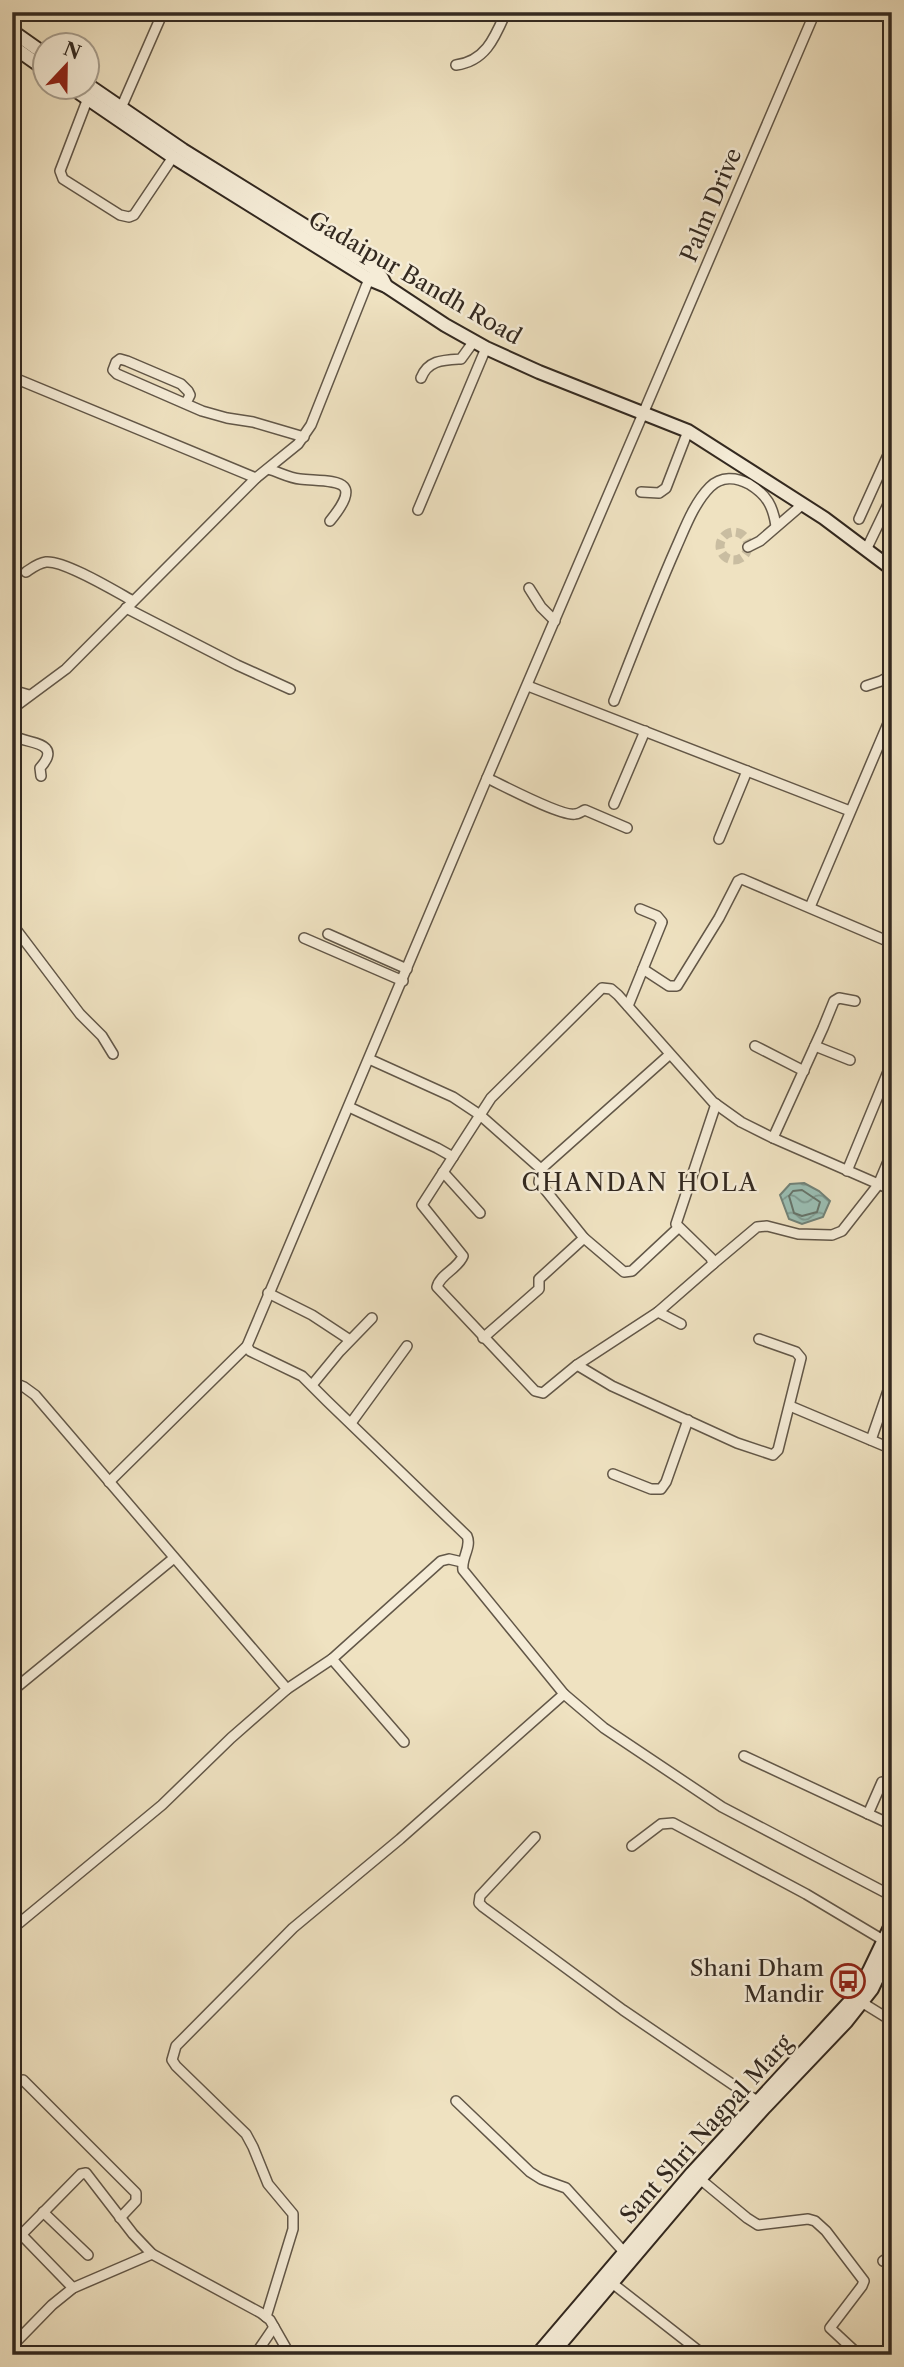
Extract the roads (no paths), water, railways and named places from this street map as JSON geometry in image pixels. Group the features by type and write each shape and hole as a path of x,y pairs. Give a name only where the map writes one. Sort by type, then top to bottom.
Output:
{"street":[{"path":"121,108 163,12"},
{"path":"456,65 467,63 484,52 506,12"},
{"name":"Palm Drive","path":"247,1346 815,12"},
{"path":"12,31 32,45"},
{"path":"12,46 32,60"},
{"path":"102,95 183,150 373,268 386,286"},
{"path":"86,102 62,166 63,179 120,215 129,217 134,215 173,157"},
{"name":"Gadaipur Bandh Road","path":"94,102 173,157 486,348 688,431 803,504 892,569"},
{"path":"12,709 66,669 256,478 304,437 369,279"},
{"path":"421,378 424,370 438,360 461,359 474,341"},
{"path":"418,510 486,348"},
{"path":"186,403 190,396 181,384 127,361 120,359 115,364 114,370 117,374 212,414 253,422 304,437"},
{"path":"12,377 256,478"},
{"path":"641,492 659,493 666,488 688,431"},
{"path":"859,519 892,446"},
{"path":"268,469 293,478 330,480 342,485 345,490 344,503 330,521"},
{"path":"614,701 671,558 695,508 710,487 726,479 743,481 754,487 770,502 776,526"},
{"path":"866,550 892,496"},
{"path":"748,547 803,504"},
{"path":"26,572 42,563 51,562 74,571 237,665 290,689"},
{"path":"529,588 541,607 555,621"},
{"path":"866,686 892,675"},
{"path":"528,686 850,811"},
{"path":"12,690 29,695"},
{"path":"810,907 892,714"},
{"path":"614,804 645,731"},
{"path":"12,735 21,741 37,742 43,747 47,759 40,768 41,776"},
{"path":"719,839 747,771"},
{"path":"487,778 536,802 574,815 585,810 627,828"},
{"path":"643,970 669,986 677,986 740,880 892,943"},
{"path":"628,1006 663,922 657,916 639,909"},
{"path":"12,924 80,1014 102,1036 113,1054"},
{"path":"328,934 407,969"},
{"path":"304,938 402,981"},
{"path":"892,1153 878,1185 846,1227 837,1234 798,1234 767,1226 757,1227 658,1312 577,1365 540,1393 483,1338 437,1287 438,1282 460,1263 463,1256 422,1205 494,1094 606,987 615,991 704,1094 741,1122 773,1138 878,1185 892,1190"},
{"path":"773,1138 834,1000 839,998 855,1002"},
{"path":"755,1046 804,1071"},
{"path":"815,1046 850,1060"},
{"path":"669,1055 541,1169 540,1182 584,1238 624,1272 632,1271 678,1228"},
{"path":"369,1059 453,1097 480,1115 541,1169"},
{"path":"847,1171 892,1062"},
{"path":"713,1264 711,1258 678,1228 676,1220 716,1104"},
{"path":"349,1107 453,1157"},
{"path":"443,1172 480,1213"},
{"path":"483,1338 539,1289 539,1279 584,1238"},
{"path":"268,1293 312,1314 350,1340"},
{"path":"658,1312 681,1324"},
{"path":"312,1385 372,1318"},
{"path":"577,1365 612,1386 737,1443 773,1455 778,1450 801,1359 796,1352 759,1339"},
{"path":"109,1482 247,1346 250,1351 302,1376 467,1536 469,1544 462,1562 463,1570 564,1694 604,1728 722,1807 892,1896"},
{"path":"351,1423 407,1346"},
{"path":"872,1440 892,1379"},
{"path":"12,1382 36,1395 287,1689"},
{"path":"790,1406 892,1449"},
{"path":"613,1474 651,1489 661,1489 666,1482 688,1420"},
{"path":"12,1691 174,1558"},
{"path":"12,1929 162,1805 287,1689 332,1659 441,1561 449,1559 462,1562"},
{"path":"332,1659 404,1742"},
{"path":"266,2317 293,2229 293,2214 268,2184 246,2134 176,2066 172,2060 176,2046 299,1922 400,1839 564,1694"},
{"path":"744,1756 892,1825"},
{"path":"868,1814 883,1782"},
{"path":"632,1846 661,1824 673,1823 806,1894 888,1943"},
{"path":"535,1837 480,1896 479,1903 482,1908 623,2010 757,2101"},
{"name":"Sant Shri Nagpal Marg","path":"551,2355 700,2179 858,2000 869,1971 888,1943 892,1923"},
{"path":"858,2000 892,2021"},
{"name":"Sant Shri Nagpal Marg","path":"537,2355 757,2101 858,2000"},
{"path":"23,2080 136,2193 136,2201 120,2218"},
{"path":"456,2101 530,2172 566,2188 624,2252"},
{"path":"22,2234 84,2173 152,2254 266,2317 290,2355"},
{"path":"12,2177 16,2185 12,2189"},
{"path":"700,2179 758,2225 808,2219 822,2227 863,2278 862,2286 830,2329 859,2355"},
{"path":"43,2211 88,2255"},
{"path":"12,2225 73,2288"},
{"path":"12,2346 52,2305 73,2288 152,2254"},
{"path":"883,2262 892,2255"},
{"path":"612,2283 704,2355"},
{"path":"257,2354 274,2327"}],"water":[{"path":"804,1183 830,1201 823,1217 802,1224 789,1219 780,1195 790,1184"}],"tunnel":[{"path":"734,532 744,536 748,546 744,556 734,560 724,556 720,546 724,536 734,532"}],"place":[{"name":"Shani Dham Mandir","path":"848,1981"}],"district":[{"name":"CHANDAN HOLA","path":"640,1182"}]}
